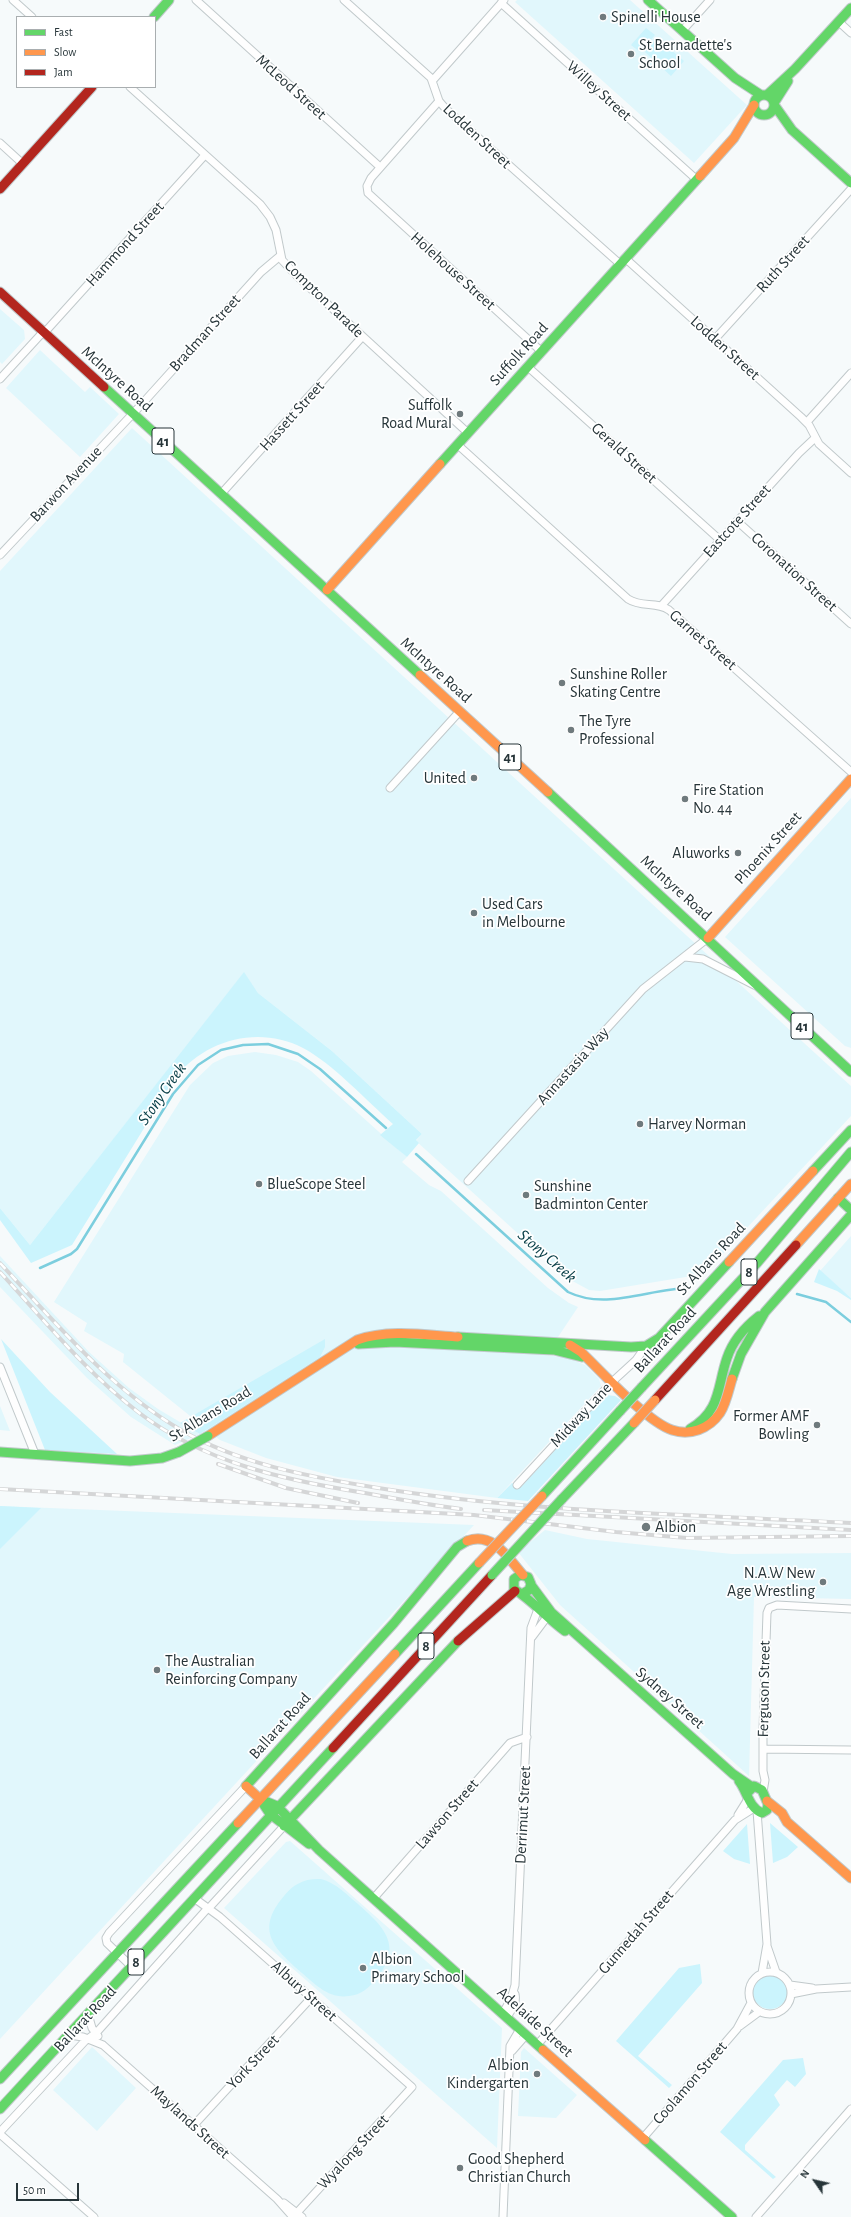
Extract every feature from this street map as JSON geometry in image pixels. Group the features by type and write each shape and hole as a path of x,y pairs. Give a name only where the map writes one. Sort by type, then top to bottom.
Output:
{"main road":[{"path":"155,16 169,0"},
{"path":"648,0 759,99 774,104 792,130 851,183"},
{"name":"Suffolk Road","path":"734,138 759,99 796,69 851,8"},
{"name":"Suffolk Road","path":"327,590 734,138 764,115 772,112 774,104 796,69"},
{"path":"0,189 91,88"},
{"path":"759,99 756,112 792,130"},
{"name":"McIntyre Road","path":"0,292 708,938 851,1072"},
{"name":"Phoenix Street","path":"708,938 851,779"},
{"path":"838,1059 851,1061"},
{"name":"St Albans Road","path":"0,1452 130,1460 162,1458 179,1452 208,1436 349,1345 372,1335 396,1338 503,1343 646,1346 659,1338 851,1130"},
{"name":"Ballarat Road","path":"0,2080 757,1263 851,1152"},
{"name":"Ballarat Road","path":"0,2109 132,1967 277,1806 634,1423 851,1184"},
{"path":"838,1198 851,1210"},
{"name":"St Albans Road","path":"679,1431 700,1424 713,1411 727,1360 735,1342 748,1325 764,1312 851,1215"},
{"name":"St Albans Road","path":"566,1344 581,1352 612,1382 662,1425 679,1431 700,1431 710,1426 719,1416 744,1346 764,1312"},
{"path":"735,1342 744,1346"},
{"name":"St Albans Road","path":"503,1343 568,1352 592,1363"},
{"name":"Ballarat Road","path":"246,1786 394,1623 457,1547 471,1539 482,1539 493,1542 504,1550 523,1575"},
{"path":"284,1826 292,1820 460,1639 504,1599 529,1590 531,1585 529,1579 523,1575 514,1579 512,1584 518,1593"},
{"name":"Sydney Street","path":"531,1585 549,1615"},
{"name":"Sydney Street","path":"518,1593 538,1610 549,1615 587,1644 733,1774 782,1814 787,1822 851,1878"},
{"path":"246,1786 260,1799"},
{"name":"Sydney Street","path":"753,1791 760,1811 787,1822"},
{"name":"Adelaide Street","path":"260,1799 277,1806 319,1850 373,1899 732,2217"},
{"name":"Adelaide Street","path":"260,1799 270,1814 284,1826 319,1850"},
{"name":"Sydney Street","path":"760,1811 767,1801"}],"street":[{"path":"13,0 31,16"},
{"name":"McLeod Street","path":"191,0 201,6"},
{"name":"McLeod Street","path":"196,0 380,167"},
{"name":"Lodden Street","path":"344,0 432,80 439,101 715,340 806,422 815,438 851,473"},
{"path":"682,31 710,0"},
{"path":"432,80 503,2"},
{"name":"Willey Street","path":"503,2 696,179"},
{"path":"839,22 851,32"},
{"name":"Compton Parade","path":"131,88 265,210 276,230 280,256 303,282 468,433"},
{"path":"380,167 439,101"},
{"path":"0,143 23,164"},
{"name":"Hammond Street","path":"0,379 205,155"},
{"name":"Holehouse Street","path":"380,167 369,180 367,189 370,195 542,352"},
{"name":"Ruth Street","path":"715,340 851,189"},
{"name":"Bradman Street","path":"132,413 260,272 280,256"},
{"name":"Hassett Street","path":"221,494 362,337"},
{"name":"Gerald Street","path":"528,367 720,540"},
{"path":"806,422 851,373"},
{"name":"Barwon Avenue","path":"0,555 132,413"},
{"name":"Eastcote Street","path":"662,605 799,453 815,438"},
{"name":"Garnet Street","path":"458,444 628,599 642,605 662,605 678,617 851,772"},
{"name":"Coronation Street","path":"737,521 851,624"},
{"path":"390,788 460,712"},
{"name":"Annastasia Way","path":"468,1182 643,989 708,938"},
{"path":"685,957 703,959 767,993"},
{"name":"Midway Lane","path":"517,1485 612,1382 636,1360 646,1346"},
{"path":"0,1367 35,1454"},
{"name":"Ferguson Street","path":"753,1791 763,1771 766,1617 769,1608 782,1605 851,1608"},
{"name":"Derrimut Street","path":"505,2015 516,1999 514,1992 531,1628 538,1610"},
{"path":"531,1639 549,1615"},
{"name":"Lawson Street","path":"373,1899 510,1743 526,1737"},
{"path":"764,1749 851,1750"},
{"name":"Ballarat Road","path":"132,1967 107,1943 106,1938 109,1933 246,1786"},
{"name":"Gunnedah Street","path":"537,2045 735,1820 753,1791"},
{"path":"760,1811 759,1835 767,1944 776,1972"},
{"name":"Gunnedah Street","path":"735,1820 760,1811"},
{"name":"Ballarat Road","path":"0,2133 95,2033 284,1826"},
{"name":"Albury Street","path":"194,1898 220,1917 412,2087"},
{"path":"762,1973 767,1944"},
{"path":"776,1972 786,1978 790,1985 791,1994 789,2002 780,2012 772,2014 759,2012 751,2004 748,1996 750,1984 755,1977 762,1973 776,1972"},
{"path":"790,1985 816,1989"},
{"path":"791,1994 816,1989 851,1986"},
{"name":"York Street","path":"194,2125 311,1998"},
{"name":"Coolamon Street","path":"643,2138 737,2028 751,2004"},
{"name":"Coolamon Street","path":"737,2028 759,2012"},
{"name":"Maylands Street","path":"88,2014 95,2033 103,2045 296,2216"},
{"path":"503,2217 511,2051 523,2032"},
{"name":"Maylands Street","path":"69,2035 88,2039 103,2045"},
{"name":"Wyalong Street","path":"296,2216 412,2087"},
{"path":"756,2217 851,2109"},
{"path":"0,2133 94,2217"}],"shaded area":[{"name":"St Bernadette's School","path":"517,0 630,0 747,105 694,163 515,2"},
{"path":"646,28 655,35 640,52 631,45"},
{"path":"657,38 684,61 671,76 645,52"},
{"path":"0,309 24,330 25,339 2,364 0,362"},
{"path":"40,350 85,392 90,387 119,414 80,457 6,388"},
{"path":"132,428 851,1086 851,1116 704,1274 600,1291 589,1290 567,1278 416,1141 422,1134 332,1051 258,993 244,973 30,1245 0,1208 0,571"},
{"path":"851,798 851,1048 845,1046 725,937"},
{"path":"244,972 258,993 332,1051 422,1134 416,1140 419,1143 407,1157 380,1135 393,1124 350,1083 326,1063 303,1048 286,1041 268,1038 251,1037 233,1040 201,1054 187,1065 175,1078 72,1245 31,1263 0,1220 0,1208 30,1245"},
{"path":"255,1052 276,1055 298,1062 311,1071 407,1157 402,1162 429,1185 441,1191 548,1288 569,1303 578,1307 546,1355 569,1358 585,1365 599,1379 601,1386 497,1498 337,1477 266,1458 220,1440 123,1362 124,1354 84,1331 87,1323 54,1302 190,1085 213,1063 228,1056"},
{"path":"851,1236 851,1298 820,1271"},
{"path":"0,1256 89,1352 129,1388 158,1409 200,1434 175,1445 131,1417 87,1378 0,1287"},
{"path":"819,1269 851,1298 851,1300 837,1291 814,1282"},
{"path":"1,1339 50,1392 117,1454 45,1450"},
{"path":"325,1339 325,1347 320,1357 200,1434 180,1423"},
{"path":"606,1395 615,1396 621,1400 528,1501 497,1498 512,1483 521,1487"},
{"path":"0,1406 10,1431 0,1430"},
{"path":"0,1506 474,1525 0,2039"},
{"path":"0,1506 41,1508 0,1549"},
{"path":"545,1530 587,1539 732,1554 851,1553 851,1599 754,1597 749,1776 560,1605 518,1552"},
{"path":"770,1823 798,1847 787,1857 773,1863"},
{"path":"747,1824 750,1864 734,1859 723,1851"},
{"name":"Albion Primary School","path":"290,1841 502,2028 497,2148 224,1908 286,1842"},
{"path":"321,1879 336,1886 367,1912 383,1929 387,1938 389,1957 384,1967 371,1985 357,1994 342,1996 323,1990 284,1956 272,1939 269,1929 270,1919 275,1908 284,1896 295,1885 305,1881"},
{"path":"700,1964 702,1983 638,2056 672,2085 669,2088 616,2041 679,1968"},
{"path":"770,1973 783,1978 788,1991 783,2004 770,2009 757,2004 752,1991 757,1978"},
{"path":"92,2047 136,2088 97,2131 53,2090"},
{"name":"Albion Kindergarten","path":"524,2048 577,2095 556,2118 518,2116 521,2052"},
{"path":"803,2058 806,2074 795,2087 787,2080 774,2095 780,2105 745,2145 745,2150 776,2177 773,2179 720,2132 783,2060"}],"waterway":[{"name":"Stony Creek","path":"40,1268 71,1254 77,1249 173,1094 198,1065 221,1050 243,1045 268,1044 298,1054 320,1069 386,1128"},
{"name":"Stony Creek","path":"416,1154 568,1292 583,1297 613,1299 660,1291 690,1288"},
{"name":"Stony Creek","path":"797,1294 826,1302 851,1322"}],"railway":[{"path":"0,1263 84,1353 130,1395 181,1430 203,1442 250,1460 298,1473 347,1483 431,1496 611,1511 851,1523"},
{"path":"0,1272 66,1345 101,1380 138,1412 164,1430 190,1444 218,1457 275,1475 335,1488 461,1509"},
{"path":"218,1464 286,1488 358,1503"},
{"path":"0,1489 474,1515 616,1532 687,1538 851,1536"},
{"path":"484,1510 851,1530"}],"traffic: fast":[{"path":"155,16 169,0"},
{"path":"648,0 735,78 761,95"},
{"path":"767,95 795,69 851,8"},
{"path":"774,103 788,81"},
{"path":"764,95 771,98 774,105 771,112 764,115 757,112 754,105 757,98 764,95"},
{"path":"775,106 792,130 851,183"},
{"path":"440,464 700,176"},
{"path":"104,387 420,675"},
{"path":"548,792 851,1072"},
{"path":"813,1171 851,1130"},
{"path":"642,1387 757,1263 851,1152"},
{"path":"838,1198 851,1210"},
{"path":"732,1379 741,1354 765,1312 851,1215"},
{"path":"458,1337 631,1347 646,1346 659,1338 729,1262"},
{"path":"690,1429 700,1422 713,1406 727,1358 733,1345 744,1329 759,1316"},
{"path":"358,1344 395,1342 554,1350 582,1357"},
{"path":"620,1411 642,1387"},
{"path":"542,1496 620,1411"},
{"path":"562,1499 634,1423"},
{"path":"179,1452 208,1436"},
{"path":"0,1452 130,1461 162,1458 179,1452"},
{"path":"492,1575 562,1499"},
{"path":"246,1786 394,1623 457,1547 467,1541"},
{"path":"395,1654 479,1563"},
{"path":"522,1594 529,1590 531,1584 528,1577 520,1575 514,1579 514,1589 565,1631"},
{"path":"531,1585 551,1612 733,1774 752,1787"},
{"path":"284,1826 458,1641"},
{"path":"0,2109 333,1748"},
{"path":"739,1781 754,1807 762,1813 767,1810 768,1804 762,1790 754,1786 748,1792"},
{"path":"260,1799 277,1806 319,1850 543,2050"},
{"path":"260,1799 270,1814 309,1844"},
{"path":"0,2079 238,1823"},
{"path":"645,2140 732,2217"}],"traffic: slow":[{"path":"700,176 734,138 754,105"},
{"path":"327,590 440,464"},
{"path":"420,675 548,792"},
{"path":"708,938 851,779"},
{"path":"729,1262 813,1171"},
{"path":"796,1245 851,1184"},
{"path":"208,1436 357,1340 394,1334 420,1334 458,1337"},
{"path":"570,1345 581,1352 637,1407 662,1425 679,1432 699,1430 716,1419 724,1405 732,1379"},
{"path":"634,1423 655,1400"},
{"path":"479,1563 542,1496"},
{"path":"467,1541 476,1539 485,1540 492,1543 506,1554 523,1575"},
{"path":"238,1823 395,1654"},
{"path":"246,1786 260,1799"},
{"path":"767,1801 782,1813 787,1822 851,1878"},
{"path":"543,2050 645,2140"}],"traffic: jam":[{"path":"0,189 91,88"},
{"path":"0,292 104,387"},
{"path":"655,1400 796,1245"},
{"path":"333,1748 492,1575"},
{"path":"458,1641 515,1591"}],"place":[{"name":"Spinelli House","path":"603,17"},
{"name":"St Bernadette's School","path":"631,54"},
{"name":"Suffolk Road Mural","path":"460,414"},
{"name":"Sunshine Roller Skating Centre","path":"562,683"},
{"name":"The Tyre Professional","path":"571,730"},
{"name":"United","path":"474,778"},
{"name":"Fire Station No. 44","path":"685,799"},
{"name":"Aluworks","path":"738,853"},
{"name":"Used Cars in Melbourne","path":"474,913"},
{"name":"Harvey Norman","path":"640,1124"},
{"name":"BlueScope Steel","path":"259,1184"},
{"name":"Sunshine Badminton Center","path":"526,1195"},
{"name":"Former AMF Bowling","path":"817,1425"},
{"name":"Albion","path":"646,1527"},
{"name":"N.A.W New Age Wrestling","path":"823,1582"},
{"name":"The Australian Reinforcing Company","path":"157,1670"},
{"name":"Albion Primary School","path":"363,1968"},
{"name":"Albion Kindergarten","path":"537,2074"},
{"name":"Good Shepherd Christian Church","path":"460,2168"}]}
